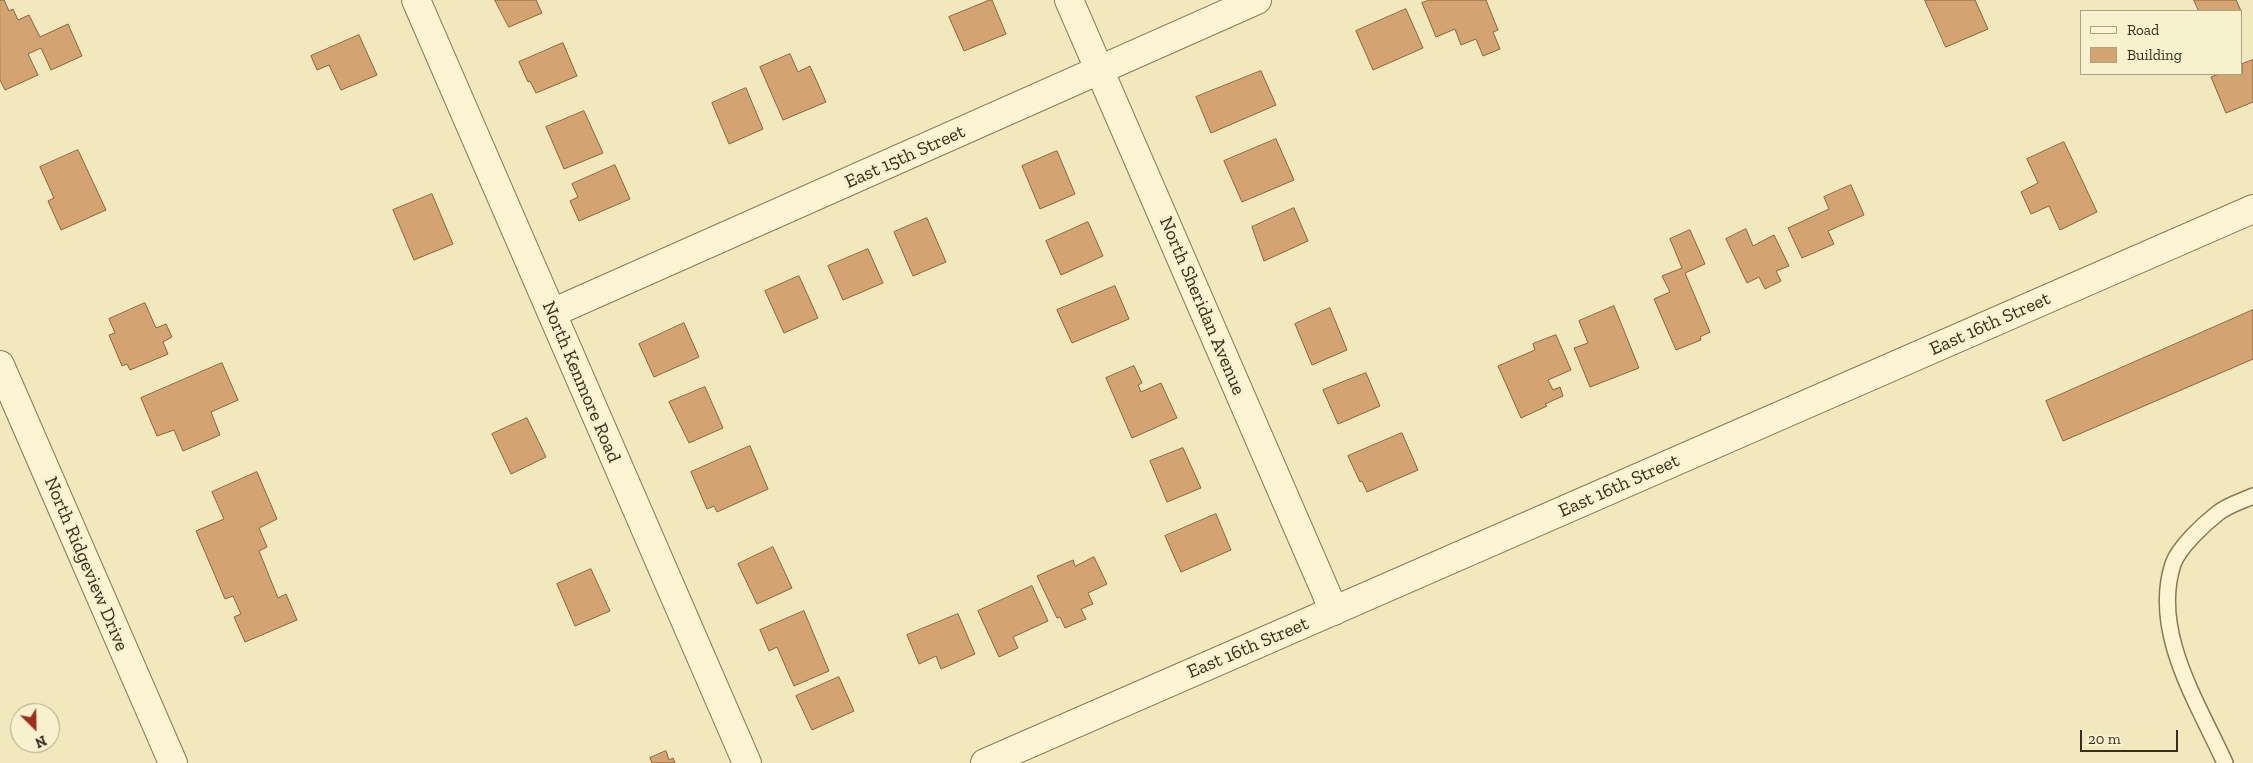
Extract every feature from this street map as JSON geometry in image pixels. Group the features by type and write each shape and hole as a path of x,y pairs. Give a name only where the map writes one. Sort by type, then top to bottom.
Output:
{"street":[{"name":"North Kenmore Road","path":"416,0 747,763"},
{"name":"North Sheridan Avenue","path":"1069,0 1334,612"},
{"name":"East 15th Street","path":"552,313 1257,0"},
{"name":"East 16th Street","path":"985,763 2253,209"},
{"name":"North Ridgeview Drive","path":"0,365 173,763"}],"lane":[{"path":"2225,763 2178,658 2173,642 2166,597 2174,562 2191,538 2220,511 2253,496"}],"building":[{"path":"0,0 4,0 9,11 13,9 18,20 29,15 40,37 68,24 82,56 51,70 41,48 28,54 38,75 5,90 0,80"},
{"path":"495,0 536,0 542,13 509,27"},
{"path":"992,0 1006,34 964,51 949,17"},
{"path":"1430,0 1486,0 1498,30 1493,32 1500,49 1483,56 1476,39 1461,45 1455,29 1436,37 1422,3"},
{"path":"1925,0 1975,0 1988,29 1946,47"},
{"path":"2194,0 2236,0 2241,10 2199,10"},
{"path":"1406,9 1423,48 1373,70 1356,31"},
{"path":"359,35 377,75 341,90 329,65 317,70 311,56"},
{"path":"563,43 577,76 536,93 530,81 528,82 519,62"},
{"path":"790,54 798,72 810,66 826,102 783,120 760,67"},
{"path":"2253,60 2253,102 2226,113 2211,77 2216,75 2243,75 2243,64"},
{"path":"1261,71 1276,105 1211,133 1196,97"},
{"path":"746,88 763,129 729,144 712,103"},
{"path":"584,111 603,153 564,169 546,127"},
{"path":"1276,139 1294,180 1242,202 1224,161"},
{"path":"2064,142 2097,212 2060,230 2049,206 2031,214 2021,192 2038,183 2027,159"},
{"path":"78,150 106,210 61,230 48,201 54,198 40,167"},
{"path":"1057,151 1075,194 1040,209 1022,166"},
{"path":"615,165 630,199 579,221 570,201 578,197 572,184"},
{"path":"1851,185 1864,215 1828,231 1834,244 1802,258 1788,228 1829,209 1824,197"},
{"path":"432,194 453,244 414,260 393,210"},
{"path":"1294,208 1308,241 1264,261 1252,227"},
{"path":"927,218 946,262 913,276 894,232"},
{"path":"1088,222 1103,256 1061,275 1046,241"},
{"path":"1746,229 1753,246 1774,235 1789,266 1776,271 1781,281 1765,289 1759,277 1747,283 1726,239"},
{"path":"1690,230 1705,264 1685,273 1710,332 1700,337 1701,340 1676,350 1654,299 1670,292 1662,276 1682,268 1670,239"},
{"path":"868,249 883,283 843,300 828,266"},
{"path":"799,276 818,318 784,333 765,291"},
{"path":"1115,286 1129,319 1072,343 1057,310"},
{"path":"145,303 156,328 166,324 172,337 163,342 168,354 130,370 127,364 122,366 109,335 115,333 109,319"},
{"path":"1614,306 1639,368 1590,387 1574,348 1588,343 1579,321"},
{"path":"1330,308 1347,350 1312,365 1295,324"},
{"path":"2253,310 2253,359 2063,441 2046,401"},
{"path":"684,323 699,357 654,377 639,344"},
{"path":"1556,335 1571,370 1548,380 1553,390 1560,387 1563,396 1521,418 1498,366 1535,350 1533,344"},
{"path":"222,363 238,400 211,412 220,435 183,451 174,430 157,436 141,398"},
{"path":"1134,366 1142,383 1138,385 1141,392 1161,383 1177,418 1132,438 1106,378"},
{"path":"1366,373 1380,406 1338,424 1323,390"},
{"path":"705,387 723,428 689,443 669,402"},
{"path":"527,418 546,457 511,474 492,434"},
{"path":"1402,433 1418,470 1367,492 1362,481 1360,482 1348,456"},
{"path":"750,446 768,489 717,512 714,506 707,509 691,472"},
{"path":"1183,448 1201,488 1167,502 1150,461"},
{"path":"257,472 277,519 259,528 267,547 259,551 278,598 286,594 297,620 245,642 234,617 241,614 233,596 225,599 196,531 224,519 212,492"},
{"path":"1216,514 1231,550 1181,572 1165,536"},
{"path":"773,547 792,588 757,604 738,564"},
{"path":"1094,557 1107,584 1088,593 1093,604 1081,609 1086,619 1065,628 1060,617 1057,618 1037,576 1073,560 1075,566"},
{"path":"591,569 610,611 575,626 557,584"},
{"path":"1032,586 1048,621 1013,637 1018,648 999,657 978,611"},
{"path":"804,611 829,671 794,686 777,647 769,651 760,630"},
{"path":"958,614 975,654 941,669 936,656 919,664 907,635"},
{"path":"839,677 854,711 812,730 796,696"},
{"path":"666,751 669,760 673,758 675,763 652,763 650,758"}]}
